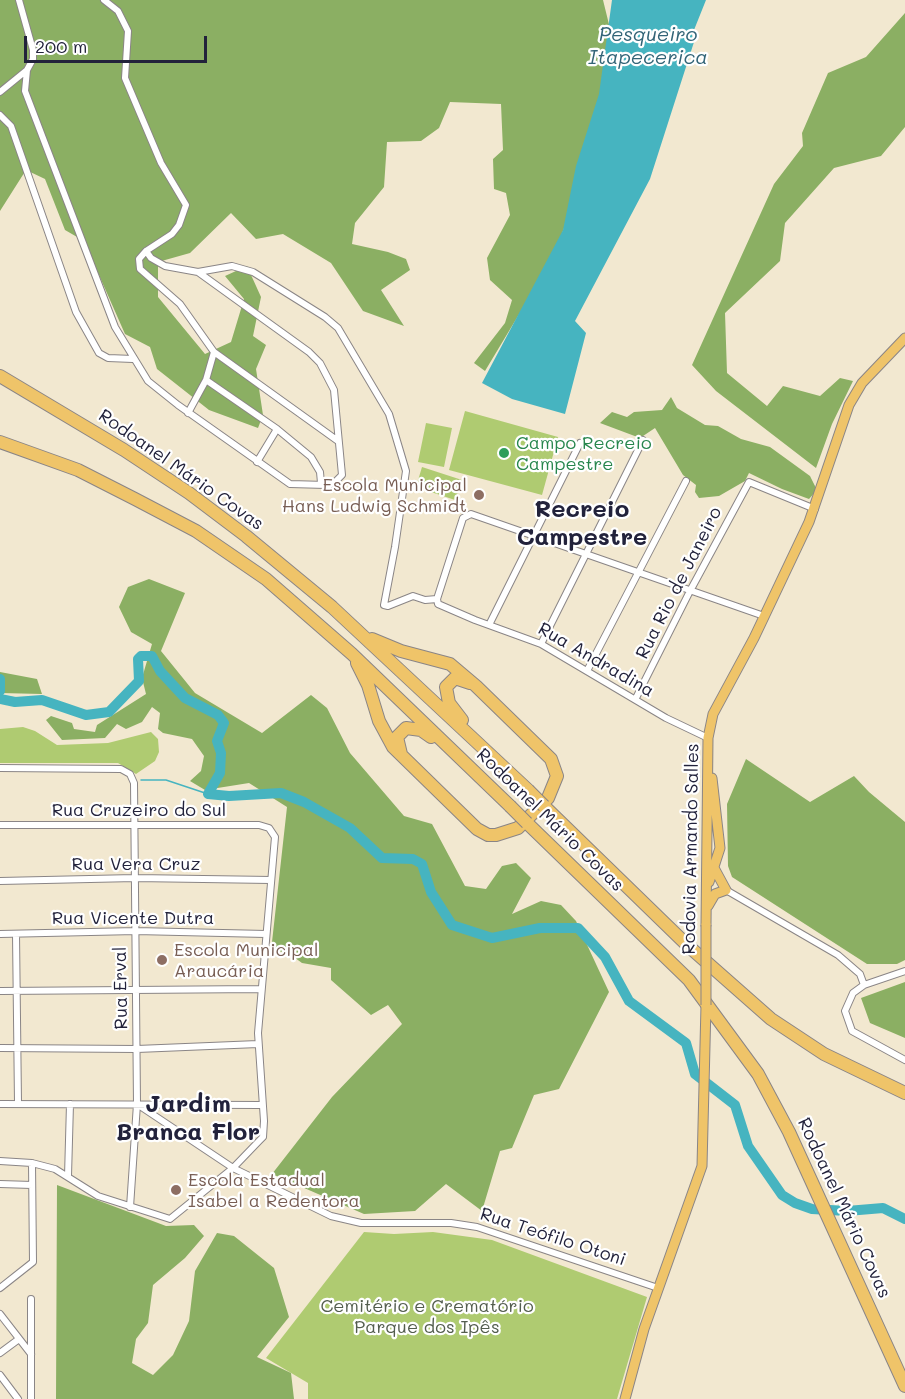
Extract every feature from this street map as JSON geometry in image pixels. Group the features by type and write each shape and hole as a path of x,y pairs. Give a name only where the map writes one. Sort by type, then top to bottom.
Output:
{"highway":[{"name":"Rodoanel Mário Covas","path":"0,376 124,450 189,493 272,557 366,637 528,790 686,945 771,1018 833,1059 905,1093"},
{"name":"Rodoanel Mário Covas","path":"0,442 78,470 196,531 266,579 352,654 645,936 710,1006 758,1074 815,1187 905,1386"},
{"path":"352,654 368,685 379,722 401,755 477,829 488,835 496,835 518,828 548,798 555,787 555,767 545,752 476,686 450,664 401,651 366,637"},
{"path":"476,686 455,678 446,687 445,694 478,742"},
{"path":"401,755 397,737 401,731 412,728 421,730 457,754"}],"main road":[{"name":"Rodovia Armando Salles","path":"625,1399 658,1287 699,1178 704,1139 708,738 713,714 764,616 815,509 842,419 849,405 862,383 905,338"},
{"path":"706,891 714,881 714,868 720,848 718,814 709,764"},
{"path":"706,854 726,890"},
{"path":"706,854 714,881 726,890"},
{"path":"706,908 715,894 726,890"}],"street":[{"path":"0,93 27,70 33,59 33,50 19,0"},
{"path":"104,0 118,11 128,31 124,78 161,163 186,205 172,234 146,251 139,259 140,269 180,304 214,352 338,441"},
{"path":"27,70 25,91 115,327 148,381 188,413 290,484 321,483 326,485 334,483 342,475 334,390 320,363 309,352 198,272"},
{"path":"0,115 11,126 76,312 99,353 108,358 133,358"},
{"path":"146,251 165,266 198,272 232,266 253,272 325,317 338,328 389,414 406,471 384,605 388,606 413,597 425,600 437,599 463,518 471,514 640,570 690,591 764,616"},
{"path":"188,413 206,380 214,352"},
{"path":"206,380 277,429 311,458 320,472 321,483"},
{"path":"257,462 277,429"},
{"path":"541,644 643,440"},
{"path":"489,625 580,443"},
{"path":"588,669 686,481"},
{"name":"Rua Rio de Janeiro","path":"636,698 749,482 815,509"},
{"name":"Rua Andradina","path":"437,599 438,604 541,644 588,669 666,718 708,738"},
{"name":"Rua Erval","path":"0,768 126,771 134,783 137,1104 130,1208"},
{"name":"Rua Cruzeiro do Sul","path":"0,825 260,825 275,833 272,880"},
{"name":"Rua Vera Cruz","path":"0,881 135,878 272,880"},
{"path":"0,1161 32,1163 68,1176 98,1196 170,1219 233,1168 263,1137 258,1044 272,880"},
{"path":"726,890 838,955 860,974 864,985"},
{"name":"Rua Vicente Dutra","path":"0,934 136,931 266,934"},
{"path":"16,934 18,1103"},
{"path":"905,971 864,985 847,1002 844,1011 847,1022 861,1038 905,1060"},
{"path":"0,991 261,989"},
{"path":"0,1048 137,1049 258,1044"},
{"path":"0,1104 261,1105"},
{"path":"68,1176 70,1104"},
{"name":"Rua Teófilo Otoni","path":"137,1104 233,1168 345,1220 361,1223 451,1223 477,1227 658,1287"},
{"path":"0,1288 33,1262 32,1163"},
{"path":"0,1184 32,1185"},
{"path":"31,1299 31,1399"},
{"path":"0,1314 31,1354"},
{"path":"0,1353 19,1338"},
{"path":"0,1375 18,1399"}],"green space":[{"path":"0,0 603,0 616,53 584,173 547,275 530,296 485,371 474,363 505,323 512,300 490,280 487,258 510,215 506,193 494,189 493,159 503,150 501,104 450,102 439,128 421,141 387,142 384,187 355,223 352,244 388,252 406,259 410,270 381,290 404,326 363,311 331,263 283,234 256,239 231,213 190,253 158,262 158,297 205,354 231,342 244,299 225,276 247,266 261,297 253,336 266,345 256,369 263,415 258,428 209,410 157,369 150,347 125,334 84,241 65,230 45,179 26,170 0,211"},
{"path":"905,13 905,127 881,156 834,168 785,223 780,261 725,313 727,373 767,406 783,386 820,396 840,378 853,381 832,424 816,468 716,391 692,365 774,184 803,146 802,133 828,73 866,57"},
{"path":"671,397 677,408 705,425 718,426 741,439 770,447 810,476 817,490 809,499 749,473 745,481 719,496 699,498 695,492 696,485 683,475 655,428 640,438 600,423 612,412 627,417 634,412 662,410"},
{"name":"Campo Recreio Campestre","path":"465,411 558,437 542,495 449,470"},
{"path":"426,423 452,428 444,467 418,462"},
{"path":"422,467 462,480 455,500 416,487"},
{"path":"149,579 185,593 161,651 195,693 262,733 311,695 327,708 350,753 404,816 432,824 465,886 486,889 502,866 516,863 531,878 512,914 541,901 561,905 576,921 609,992 559,1089 534,1095 512,1148 500,1151 482,1211 446,1184 415,1211 364,1214 272,1174 332,1097 402,1024 388,1005 371,1015 331,980 331,968 302,963 287,952 271,951 287,807 249,783 205,790 190,781 201,771 204,756 192,739 163,733 158,729 160,713 152,707 142,722 126,729 117,724 105,738 62,740 46,720 51,716 72,723 74,729 95,732 97,725 146,694 142,678 152,644 131,632 119,607 128,587"},
{"path":"0,672 37,679 42,694 0,693"},
{"path":"23,727 35,731 57,745 108,743 151,732 158,739 159,752 155,761 136,774 118,763 0,763 0,729"},
{"path":"746,759 810,802 854,776 869,792 905,822 905,960 897,964 867,964 732,877 728,866 727,804"},
{"path":"905,982 905,1038 870,1023 861,998"},
{"path":"57,1185 166,1226 194,1225 204,1236 185,1258 153,1285 148,1323 136,1339 132,1363 153,1375 173,1355 189,1321 195,1271 217,1233 234,1236 274,1268 289,1317 257,1357 291,1373 294,1399 56,1399"},
{"name":"Cemitério e Crematório Parque dos Ipês","path":"364,1232 394,1234 433,1232 492,1240 647,1297 617,1399 308,1399 308,1383 266,1358"}],"water":[{"name":"Pesqueiro Itapecerica","path":"612,0 706,0 692,35 694,42 650,179 575,321 586,333 565,414 512,399 482,383 563,230 576,166 599,94"}],"waterway":[{"path":"0,699 15,702 42,700 86,715 109,712 139,681 138,659 141,656 152,656 160,671 185,698 218,715 224,723 217,741 221,753 220,773 208,794 229,796 281,793 304,802 350,828 382,858 413,859 422,864 431,892 452,925 492,938 540,928 578,928 605,957 629,1001 686,1043 695,1074 735,1105 748,1146 782,1195 812,1209 847,1211 883,1208 905,1219"},
{"path":"0,679 0,691"},
{"path":"141,780 166,780 208,794"}],"place":[{"name":"Campo Recreio Campestre","path":"504,453"},
{"name":"Escola Municipal Hans Ludwig Schmidt","path":"479,495"},
{"name":"Escola Municipal Araucária","path":"162,960"},
{"name":"Escola Estadual Isabel a Redentora","path":"176,1190"}],"district":[{"name":"Recreio Campestre","path":"582,524"},
{"name":"Jardim Branca Flor","path":"188,1119"}]}
